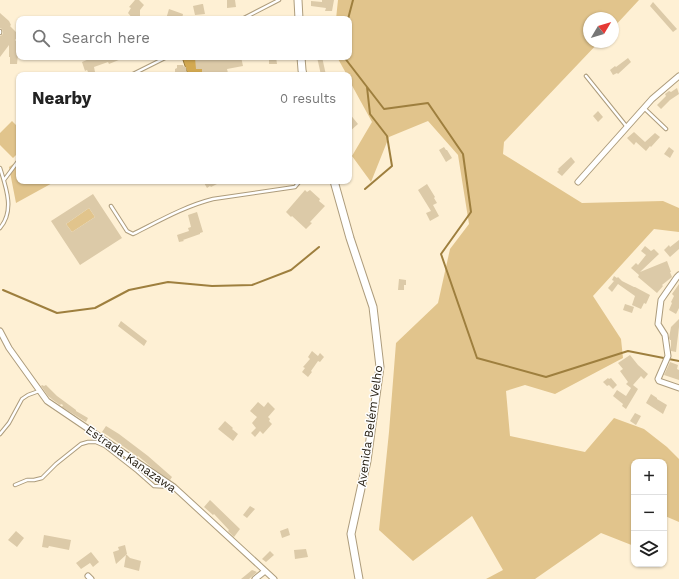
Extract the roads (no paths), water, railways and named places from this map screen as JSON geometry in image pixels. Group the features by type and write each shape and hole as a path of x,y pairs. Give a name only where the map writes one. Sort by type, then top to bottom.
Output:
{"main road":[{"path":"298,0 299,16"},
{"path":"301,60 302,72"},
{"name":"Avenida Belém Velho","path":"335,184 350,238 373,307 380,368 367,461 351,534 359,579"}],"street":[{"path":"578,182 652,99 679,76"},
{"path":"679,275 661,300 658,324 665,335 668,356 658,379 659,381 679,388"},
{"name":"Estrada Kanazawa","path":"0,331 9,348 47,401 174,487 274,579"},
{"path":"255,579 265,571"}],"lane":[{"path":"248,16 279,0"},
{"path":"137,72 161,60"},
{"path":"586,76 627,127"},
{"path":"644,108 666,129"},
{"path":"4,180 16,164"},
{"path":"0,168 8,201 5,222 0,228"},
{"path":"111,206 127,232 133,234 202,202 295,187 298,184"},
{"path":"0,434 9,423 22,400 28,395 40,391"},
{"path":"15,485 27,480 42,478 56,464 81,444 96,442 106,446 154,486 174,487"}],"waterway":[{"path":"349,16 353,0"},
{"path":"346,60 384,109 428,103 463,154 471,212 441,254 477,358 546,377 628,351 679,361"},
{"path":"365,189 392,166 387,136 370,114 367,87"},
{"path":"3,290 57,313 95,308 129,290 168,282 212,286 252,285 291,270 319,247"}]}
